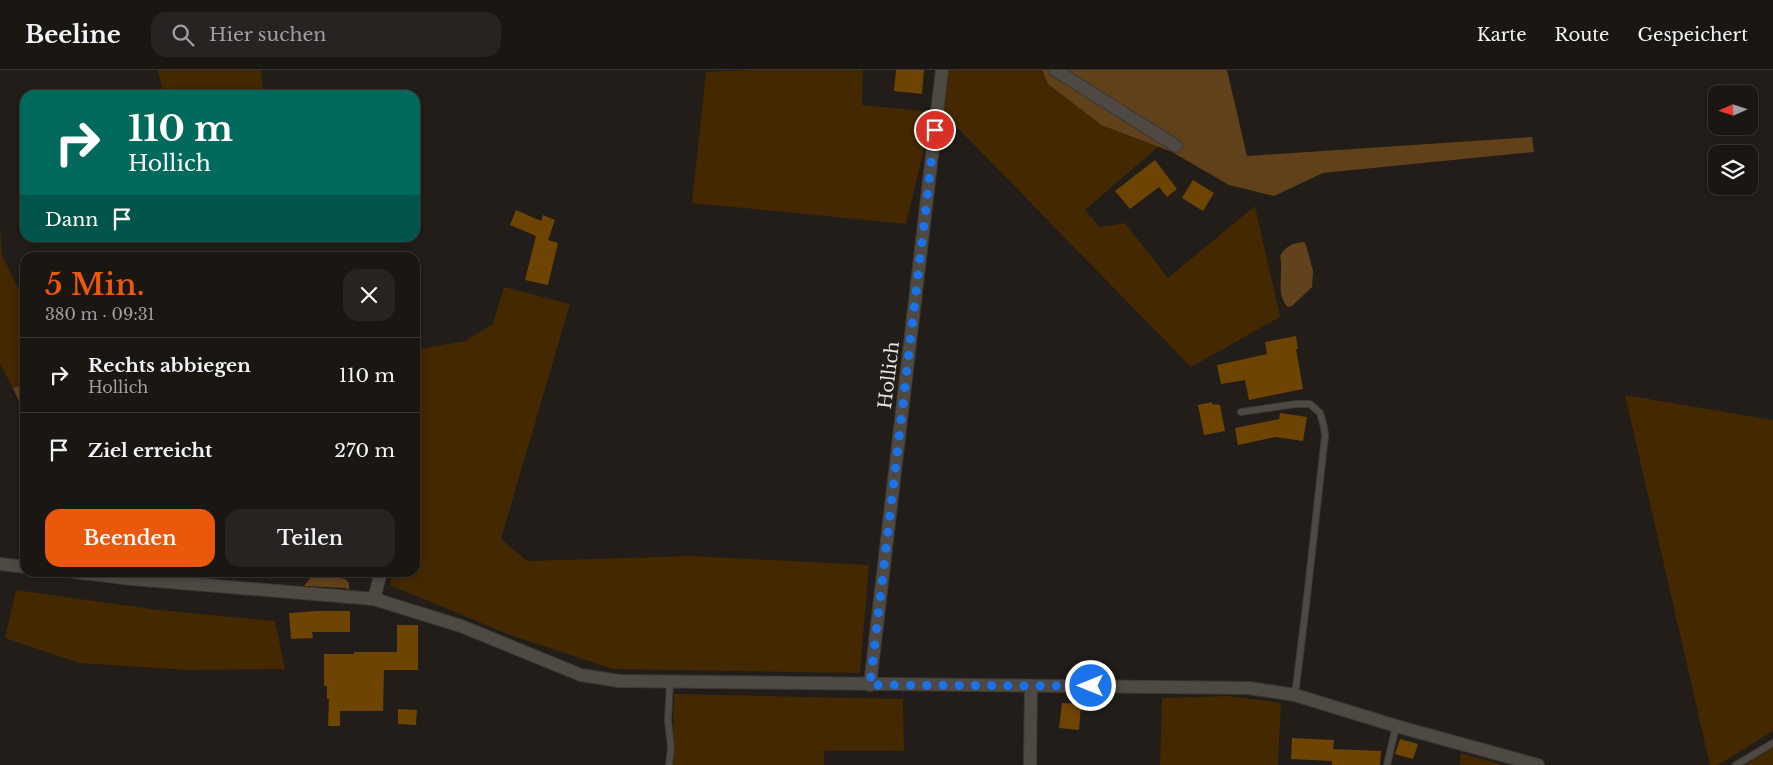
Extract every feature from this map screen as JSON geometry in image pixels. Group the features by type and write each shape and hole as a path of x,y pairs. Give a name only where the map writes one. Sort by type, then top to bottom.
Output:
{"street":[{"name":"Hollich","path":"870,685 942,70"},
{"path":"1055,70 1176,146"},
{"path":"0,564 20,566"},
{"path":"117,577 374,599 461,626 582,675 619,681 1249,688 1295,695 1396,726 1538,765"},
{"path":"374,599 380,577"},
{"path":"1030,765 1031,686"}],"lane":[{"path":"1241,412 1296,404 1310,404 1320,413 1324,427 1316,524 1295,695"},
{"path":"669,765 671,748 668,720 670,682"},
{"path":"1388,765 1396,726"},
{"path":"1736,765 1773,743"}],"shaded area":[{"path":"158,70 261,70 263,90 162,90"},
{"path":"863,70 862,105 933,112 906,224 692,203 706,72"},
{"path":"947,70 1042,70 1048,84 1101,125 1158,147 1085,210 1100,227 1125,223 1168,278 1255,206 1280,317 1191,367 943,113"},
{"path":"1042,70 1227,70 1247,156 1532,137 1534,152 1323,173 1274,196 1229,185 1172,152 1101,125 1048,84"},
{"path":"0,223 2,255 20,292 20,387 13,388 0,364"},
{"path":"1304,242 1313,271 1312,287 1292,306 1288,307 1284,302 1281,290 1280,256 1290,246"},
{"path":"504,287 570,304 501,539 527,561 690,556 869,565 860,673 613,669 510,635 390,585 391,577 420,577 420,349 465,341 493,324"},
{"path":"20,387 20,403 13,388"},
{"path":"1625,395 1773,420 1773,731 1718,765 1710,765"},
{"path":"311,577 331,577 345,579 349,583 349,590 345,588 304,586"},
{"path":"16,590 159,610 275,621 285,669 188,670 79,663 5,638"},
{"path":"674,694 903,699 904,751 824,751 824,765 673,765"},
{"path":"1228,696 1281,703 1278,765 1160,765 1162,698"},
{"path":"1773,747 1773,765 1745,765"},
{"path":"1461,753 1503,765 1460,765"}],"building":[{"path":"896,70 924,70 922,94 894,91"},
{"path":"1155,160 1177,189 1167,197 1159,187 1130,209 1115,191"},
{"path":"1193,180 1214,193 1203,211 1182,198"},
{"path":"516,210 541,221 543,215 555,220 548,240 558,243 548,285 525,280 536,236 510,225"},
{"path":"1296,336 1298,349 1296,349 1303,389 1249,400 1245,380 1221,384 1217,365 1267,354 1265,342"},
{"path":"1212,402 1212,404 1220,405 1225,431 1204,435 1198,405"},
{"path":"1280,413 1307,417 1303,441 1276,437 1238,445 1235,428 1279,419"},
{"path":"350,611 350,632 312,632 313,638 291,639 289,613"},
{"path":"397,625 418,625 418,670 384,670 383,711 340,711 340,726 328,726 329,699 327,699 327,686 324,686 324,654 397,652"},
{"path":"1062,703 1081,704 1079,730 1059,728"},
{"path":"398,709 417,710 416,725 398,724"},
{"path":"1292,738 1334,740 1333,749 1381,751 1380,765 1332,765 1332,761 1291,759"},
{"path":"1400,739 1418,744 1413,759 1395,754"}],"route":[{"path":"935,130 870,685 1091,686"}]}
